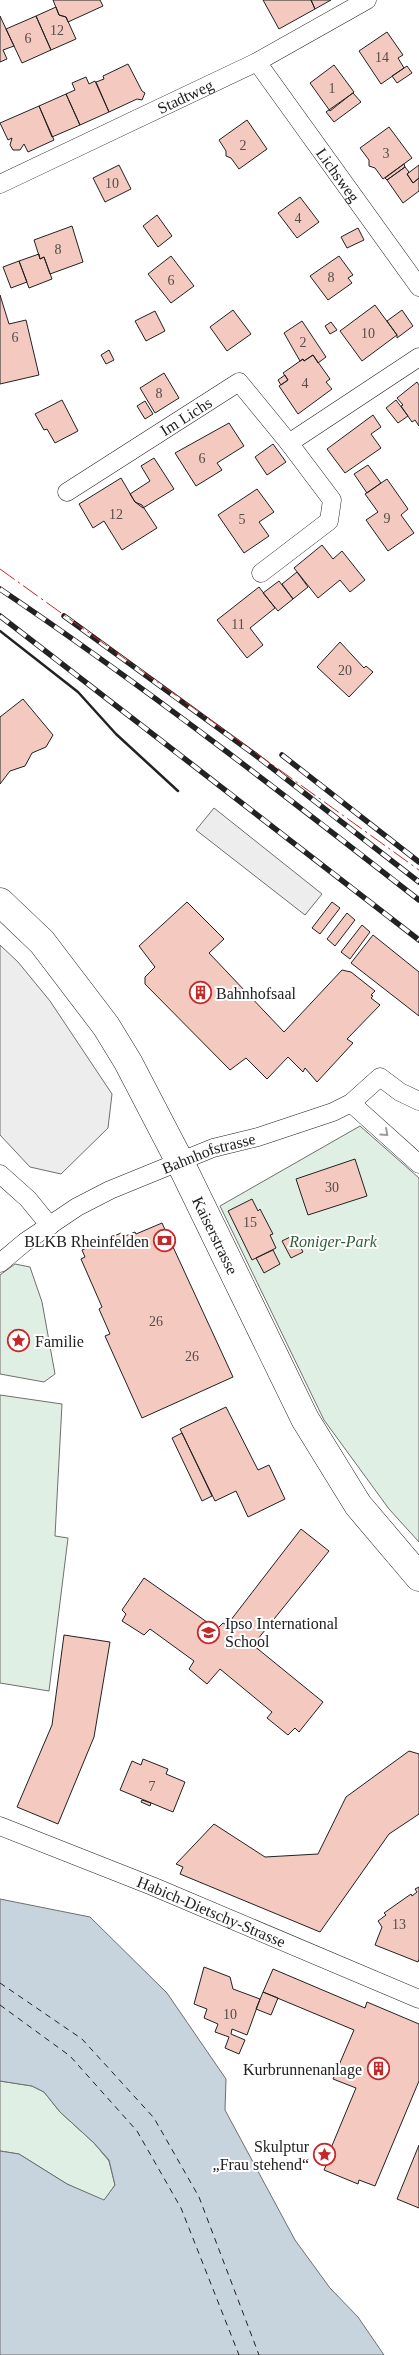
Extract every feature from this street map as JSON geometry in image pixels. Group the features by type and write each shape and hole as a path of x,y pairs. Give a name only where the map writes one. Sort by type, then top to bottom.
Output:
{"main road":[{"name":"Kaiserstrasse","path":"0,902 42,942 106,1026 128,1062 179,1160 305,1419 358,1505 419,1577"}],"street":[{"name":"Stadtweg","path":"0,184 257,62 367,0"},
{"name":"Lichsweg","path":"257,62 419,287"},
{"path":"289,443 419,357"},
{"name":"Im Lichs","path":"67,492 239,382 289,443 332,500 329,521 261,572"},
{"name":"Bahnhofstrasse","path":"0,1263 77,1207 179,1160 213,1148 298,1124 351,1103 380,1077 400,1092 419,1101"},
{"path":"351,1103 419,1164"},
{"path":"0,1174 28,1199 50,1226"},
{"name":"Habich-Dietschy-Strasse","path":"1,1826 152,1886 419,1999"}],"green space":[{"name":"Roniger-Park","path":"360,1126 419,1178 419,1542 389,1509 324,1420 220,1206"},
{"path":"15,1264 30,1267 42,1302 55,1374 44,1382 0,1374 0,1275"},
{"path":"0,1395 62,1404 55,1536 68,1538 49,1691 0,1683"},
{"path":"0,2081 32,2086 44,2092 60,2112 94,2143 109,2161 115,2185 104,2201 67,2184 19,2154 0,2151"}],"shaded area":[{"path":"214,808 322,894 305,915 196,830"},
{"path":"0,945 18,962 50,1001 112,1094 108,1128 61,1174 30,1167 0,1135"},
{"path":"0,1899 90,1917 167,1993 226,2079 225,2110 295,2240 330,2288 358,2317 384,2355 0,2355 0,2151 19,2154 67,2184 104,2200 115,2185 109,2160 94,2143 60,2112 44,2092 32,2086 0,2081"}],"building":[{"path":"53,0 100,0 103,6 68,22 66,17 59,15"},
{"path":"263,0 311,0 315,9 279,29"},
{"path":"311,0 331,0 315,9"},
{"path":"56,7 59,15 66,17 76,39 51,50 36,16"},
{"path":"0,16 14,46 3,50 7,59 0,62"},
{"path":"36,16 51,50 22,63 6,29"},
{"path":"387,32 403,55 398,58 404,68 381,84 359,51"},
{"path":"128,64 142,91 145,93 142,100 137,99 109,112 96,82 104,79 103,76"},
{"path":"334,65 354,92 330,111 310,83"},
{"path":"407,66 412,73 397,83 392,76"},
{"path":"86,77 89,84 95,81 109,112 80,125 66,94 75,90 72,83"},
{"path":"353,93 361,102 334,122 326,112"},
{"path":"66,94 80,125 52,137 39,106"},
{"path":"39,106 54,140 28,152 24,144 20,150 13,150 10,145 12,138 8,140 0,123"},
{"path":"247,120 267,149 239,169 231,158 226,156 226,151 219,140"},
{"path":"389,127 412,158 383,179 375,168 369,166 369,160 360,148"},
{"path":"404,164 405,167 387,180 385,178"},
{"path":"119,165 131,189 105,202 93,178"},
{"path":"419,165 419,178 413,183 407,174"},
{"path":"405,167 413,183 419,178 419,191 403,203 387,180"},
{"path":"300,197 319,222 297,238 278,213"},
{"path":"157,215 172,236 158,247 143,226"},
{"path":"72,226 83,262 50,274 44,257 40,259 34,240"},
{"path":"358,228 364,240 347,248 341,237"},
{"path":"39,254 40,259 44,257 52,279 29,288 19,261"},
{"path":"171,256 194,286 171,303 148,274"},
{"path":"339,256 353,275 348,278 352,283 328,300 310,276"},
{"path":"19,261 27,282 11,288 3,267"},
{"path":"0,295 9,324 26,320 39,375 0,384"},
{"path":"375,305 397,335 362,361 340,331"},
{"path":"233,310 251,334 227,351 210,327"},
{"path":"402,310 413,326 397,338 397,335 387,321"},
{"path":"155,311 165,331 146,341 135,321"},
{"path":"302,321 326,357 318,363 313,355 304,361 303,359 300,361 284,333"},
{"path":"331,322 337,330 330,334 325,326"},
{"path":"109,350 114,360 106,364 101,355"},
{"path":"313,355 330,379 326,382 332,389 298,414 279,386 288,380 283,373 303,359 304,361"},
{"path":"164,373 179,398 155,413 140,388"},
{"path":"285,375 288,380 281,385 278,380"},
{"path":"417,382 419,385 419,426 415,420 412,422 397,398"},
{"path":"62,400 78,431 55,443 47,429 44,430 35,414"},
{"path":"396,400 408,416 398,423 386,408"},
{"path":"145,401 153,414 145,419 137,406"},
{"path":"373,415 381,427 371,434 381,448 345,473 327,449"},
{"path":"229,423 244,446 217,463 222,470 196,486 175,453"},
{"path":"273,444 286,462 267,475 255,457"},
{"path":"154,458 174,489 143,508 135,502 130,494 150,481 141,466"},
{"path":"368,465 381,483 367,493 354,474"},
{"path":"121,478 135,502 142,505 157,528 122,550 104,521 93,528 79,504"},
{"path":"387,479 408,509 401,515 414,533 388,551 366,520 378,512 365,494"},
{"path":"257,489 274,512 259,522 269,536 244,553 218,515"},
{"path":"322,545 333,559 342,551 365,580 350,592 340,580 318,598 294,568"},
{"path":"297,572 308,587 293,599 282,584"},
{"path":"279,581 293,599 278,611 263,593"},
{"path":"259,587 275,608 250,628 263,645 247,658 217,620"},
{"path":"340,642 364,668 366,666 373,672 349,697 317,667"},
{"path":"23,699 53,735 46,747 32,753 25,766 10,771 0,784 0,717"},
{"name":"Bahnhofsaal","path":"187,902 224,939 209,953 284,1032 342,970 351,972 375,991 371,998 380,1005 347,1039 353,1043 317,1082 305,1068 303,1072 288,1057 267,1079 246,1058 230,1070 145,984 145,977 155,967 139,946"},
{"path":"332,902 340,908 320,934 312,928"},
{"path":"347,913 355,920 335,946 327,939"},
{"path":"362,925 370,932 350,959 341,952"},
{"path":"373,935 419,972 419,1016 351,963"},
{"path":"355,1159 367,1196 308,1215 296,1179"},
{"path":"252,1199 258,1211 260,1209 273,1234 270,1235 276,1248 252,1260 228,1211"},
{"path":"162,1223 233,1377 142,1418 105,1336 110,1334 99,1309 102,1307 81,1259 85,1257 82,1250 121,1233 123,1237 135,1232 136,1234"},
{"path":"294,1235 303,1252 291,1258 282,1241"},
{"path":"273,1250 280,1264 264,1273 256,1258"},
{"path":"226,1407 258,1470 269,1465 285,1499 248,1517 236,1491 215,1501 180,1429"},
{"path":"182,1433 212,1496 202,1501 172,1438"},
{"name":"Ipso International School","path":"301,1529 329,1551 253,1645 323,1702 299,1732 295,1728 288,1735 267,1718 272,1712 220,1669 207,1684 189,1669 194,1661 150,1629 144,1635 122,1621 126,1614 122,1610 144,1578 217,1629 223,1623 227,1625"},
{"path":"64,1635 110,1642 94,1737 58,1824 17,1807 52,1725"},
{"path":"409,1751 419,1754 419,1814 389,1834 320,1932 180,1874 183,1867 176,1864 214,1824 265,1857 318,1854 346,1797"},
{"path":"143,1759 168,1769 166,1774 185,1782 173,1812 120,1790 132,1761 141,1765"},
{"path":"142,1800 151,1803 150,1806 141,1802"},
{"path":"419,1887 418,1962 375,1945 382,1927 378,1921 386,1915 384,1913 411,1894 412,1896 417,1892 415,1889"},
{"path":"204,1967 230,1977 233,1989 260,1999 247,2035 232,2029 231,2034 245,2040 239,2054 225,2048 229,2037 215,2032 218,2024 204,2018 207,2009 194,2004"},
{"name":"Kurbrunnenanlage","path":"273,1969 365,2008 367,2002 419,2024 419,2081 375,2186 359,2180 358,2184 324,2170 328,2161 326,2160 356,2088 333,2079 354,2030 263,1992"},
{"path":"263,1992 278,1998 271,2015 256,2009"},
{"path":"419,2145 419,2208 397,2199"}],"ferry route":[{"path":"0,1983 82,2039 154,2118 199,2197 259,2355"},
{"path":"0,2005 70,2056 137,2131 181,2208 239,2355"}],"railway":[{"path":"0,589 160,702 419,900"},
{"path":"0,616 419,940"},
{"path":"64,616 254,754 419,882"},
{"path":"282,755 419,862"}],"wall":[{"path":"0,631 78,692 116,734 178,791"}],"power":[{"path":"0,569 419,870"}],"place":[{"name":"Bahnhofsaal","path":"200,993"},
{"name":"BLKB Rheinfelden","path":"165,1241"},
{"name":"Familie","path":"19,1341"},
{"name":"Ipso International School","path":"209,1632"},
{"name":"Kurbrunnenanlage","path":"378,2069"},
{"name":"Skulptur „Frau stehend“","path":"325,2155"}]}
